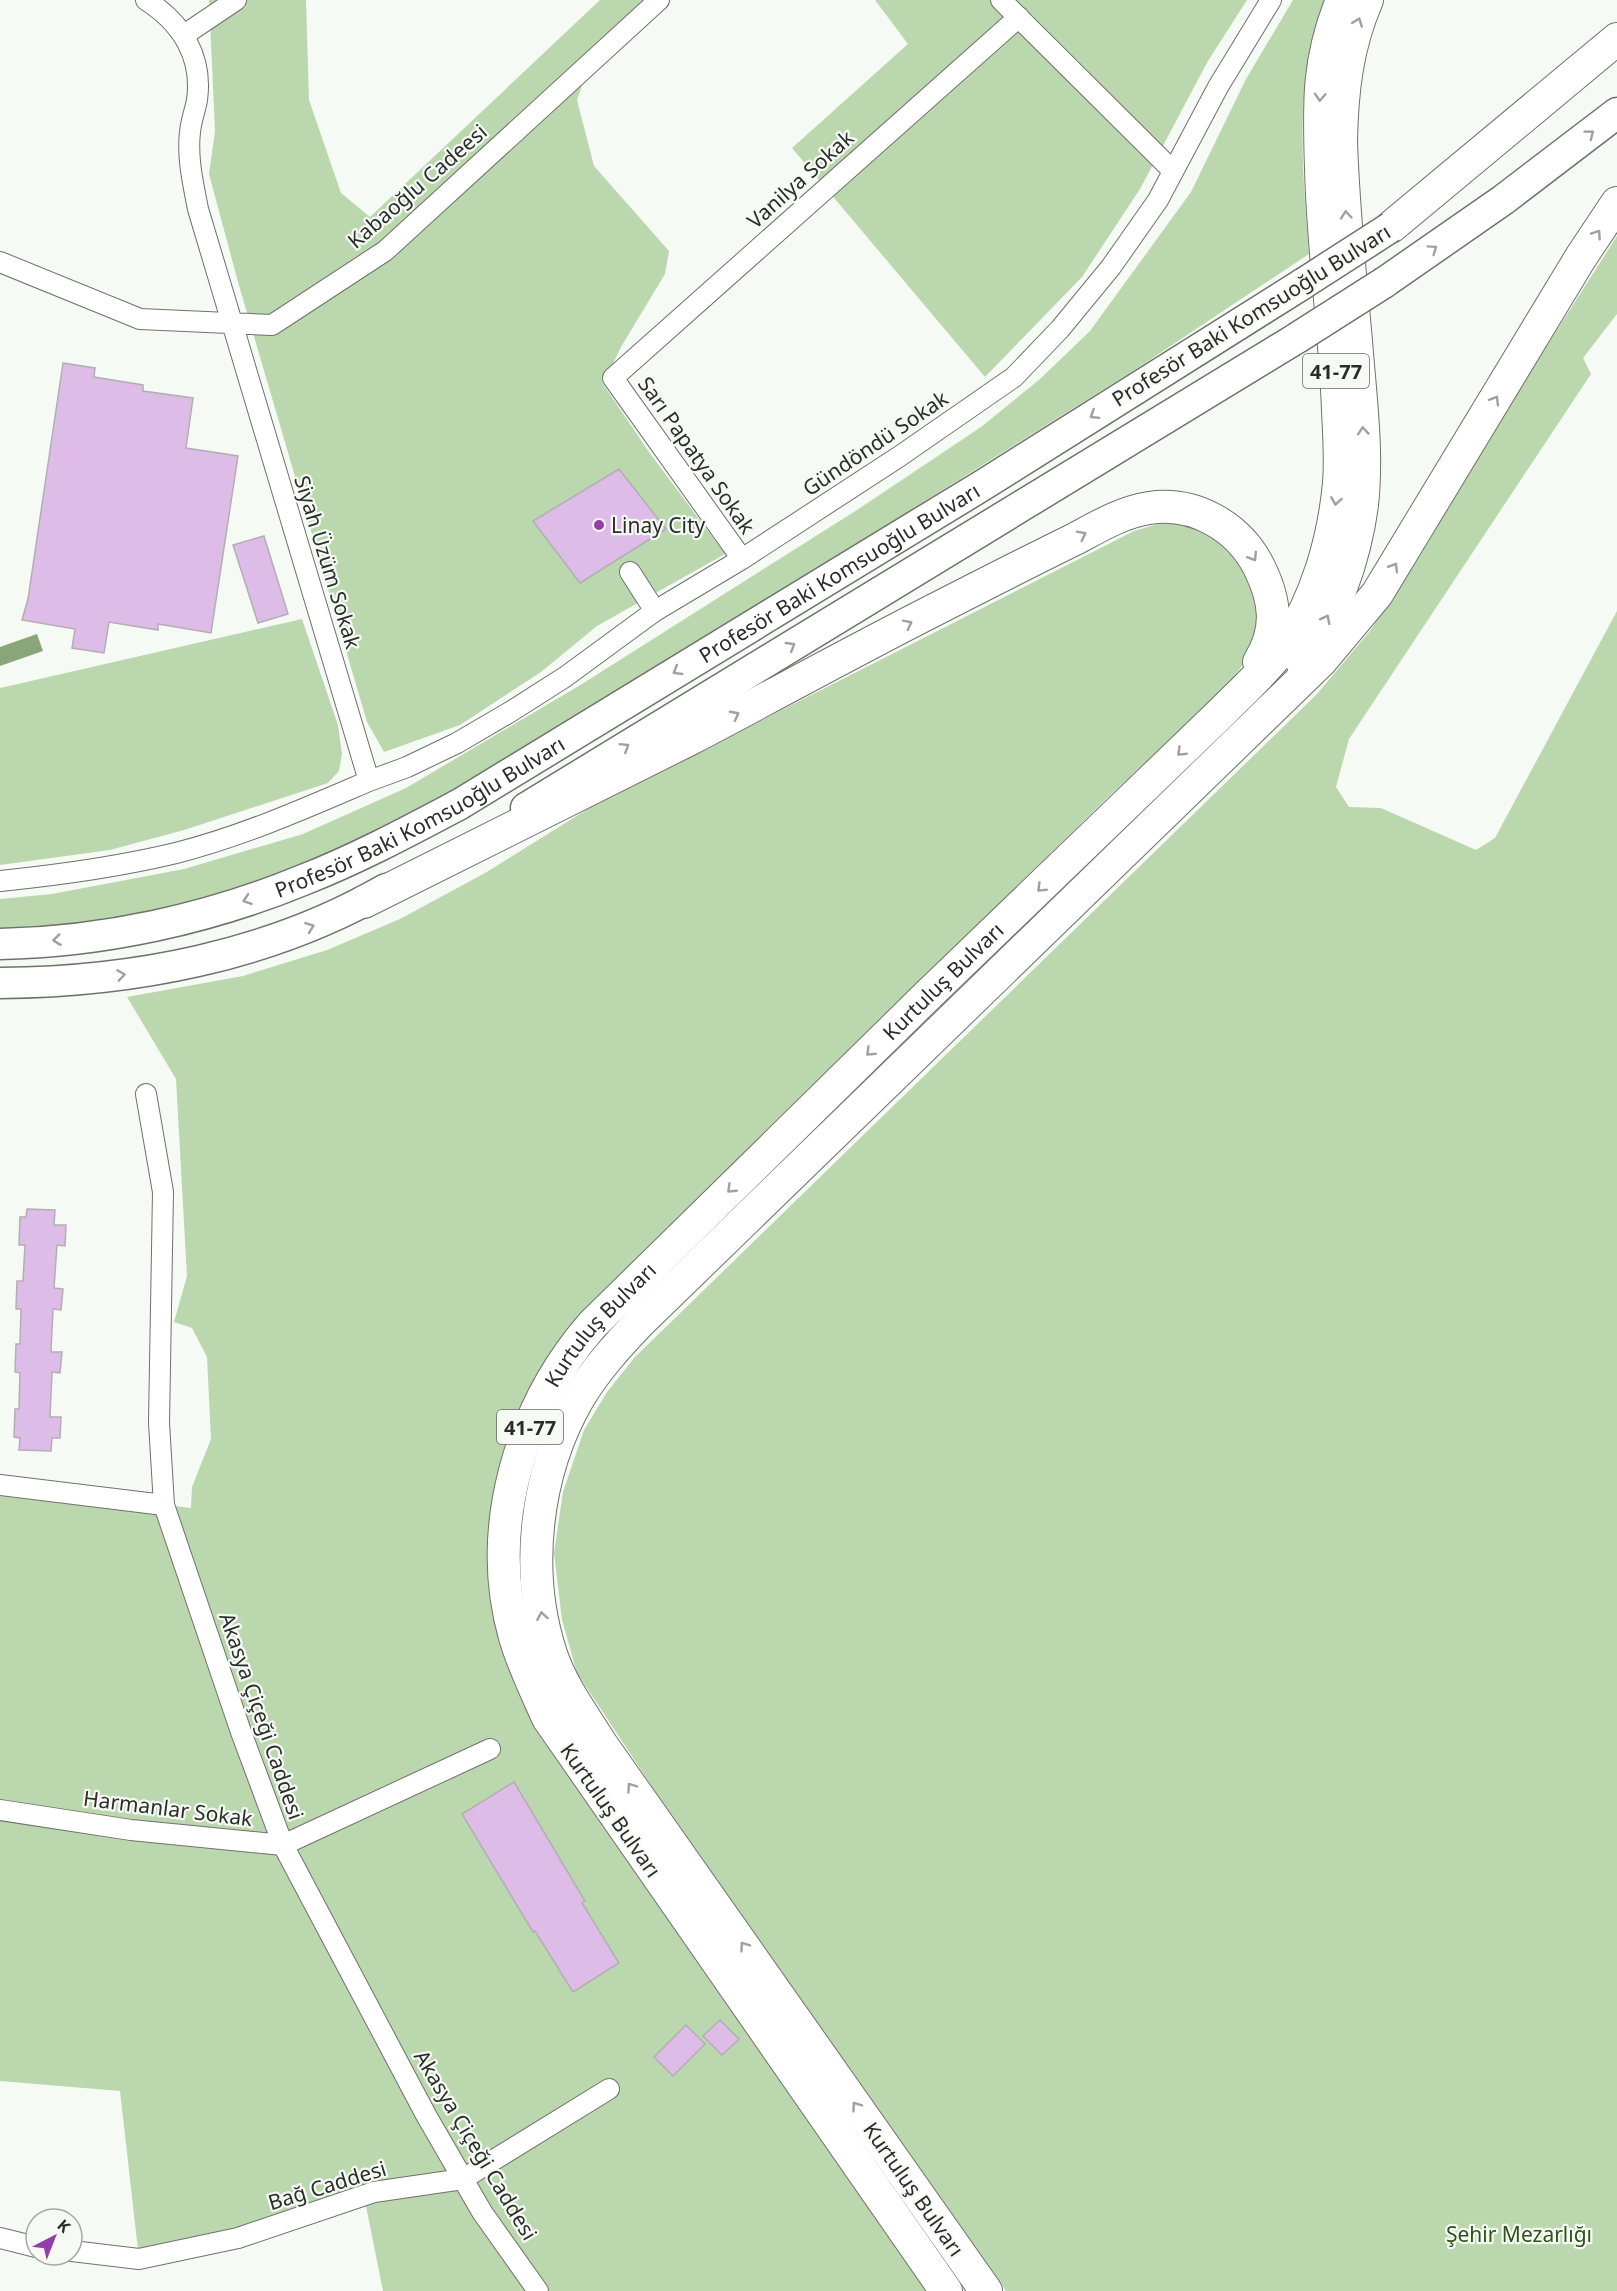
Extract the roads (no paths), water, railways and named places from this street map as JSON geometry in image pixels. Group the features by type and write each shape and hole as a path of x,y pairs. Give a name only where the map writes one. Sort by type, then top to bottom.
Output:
{"highway":[{"name":"41-77","path":"1223,711 1262,671 1293,631 1314,590 1332,527 1339,481 1338,421 1322,210 1319,98 1323,63 1332,26 1342,0"},
{"path":"1245,736 1305,659 1336,600 1350,562 1362,506 1364,448 1341,141 1341,111 1348,54 1367,0"},
{"path":"1391,227 1617,39"},
{"name":"Profesör Baki Komsuoğlu Bulvarı","path":"1391,227 1617,63"},
{"name":"41-77","path":"1245,736 1321,661 1377,594 1581,256 1617,203"},
{"path":"364,902 692,738 1105,523 1148,508 1186,509 1218,521 1246,546 1256,561 1267,586 1273,612 1273,630 1269,645 1223,711"},
{"name":"Kurtuluş Bulvarı","path":"946,2291 548,1718 528,1676 515,1636 507,1597 504,1559 512,1480 525,1436 556,1372 572,1348 592,1325 928,995 1223,711"},
{"name":"Kurtuluş Bulvarı","path":"986,2291 602,1745 564,1683 551,1656 540,1604 536,1553 542,1499 550,1466 567,1419 598,1368 619,1344 982,988 1245,736"}],"main road":[{"name":"Profesör Baki Komsuoğlu Bulvarı","path":"0,983 93,979 212,958 264,944 326,921 364,902 510,818 1297,338 1385,282 1503,200 1617,113"},
{"name":"Profesör Baki Komsuoğlu Bulvarı","path":"0,944 28,944 148,928 198,916 303,881 406,833 469,798 983,485 1391,227"}],"street":[{"name":"Siyah Üzüm Sokak","path":"146,0 160,9 184,35 197,64 197,99 190,130 189,163 198,209 369,781"},
{"path":"184,35 236,0"},
{"name":"Kabaoğlu Cadeesi","path":"0,262 140,319 272,326 385,251 659,0"},
{"path":"1002,0 1173,171"},
{"name":"Gündöndü Sokak","path":"369,781 407,767 456,743 510,712 565,677 655,610 742,559 946,425 1014,377 1060,329 1111,267 1158,200 1218,87 1271,0"},
{"name":"Vanilya Sokak","path":"613,378 1019,17"},
{"name":"Sarı Papatya Sokak","path":"613,378 742,559"},
{"path":"630,572 655,610"},
{"path":"0,881 73,874 177,853 266,824 369,781"},
{"name":"Akasya Çiçeği Caddesi","path":"146,1095 164,1192 159,1424 165,1505 241,1732 283,1845 426,2115 483,2212 538,2291"},
{"path":"0,1485 165,1505"},
{"path":"283,1845 490,1749"},
{"name":"Harmanlar Sokak","path":"0,1810 131,1830 283,1845"},
{"name":"Bağ Caddesi","path":"84,2252 139,2259 238,2238 374,2192 463,2179 609,2089"},
{"path":"0,2238 24,2244"}],"place":[{"name":"Linay City","path":"599,525"}],"park label":[{"name":"Şehir Mezarlığı","path":"1519,2234"}]}
